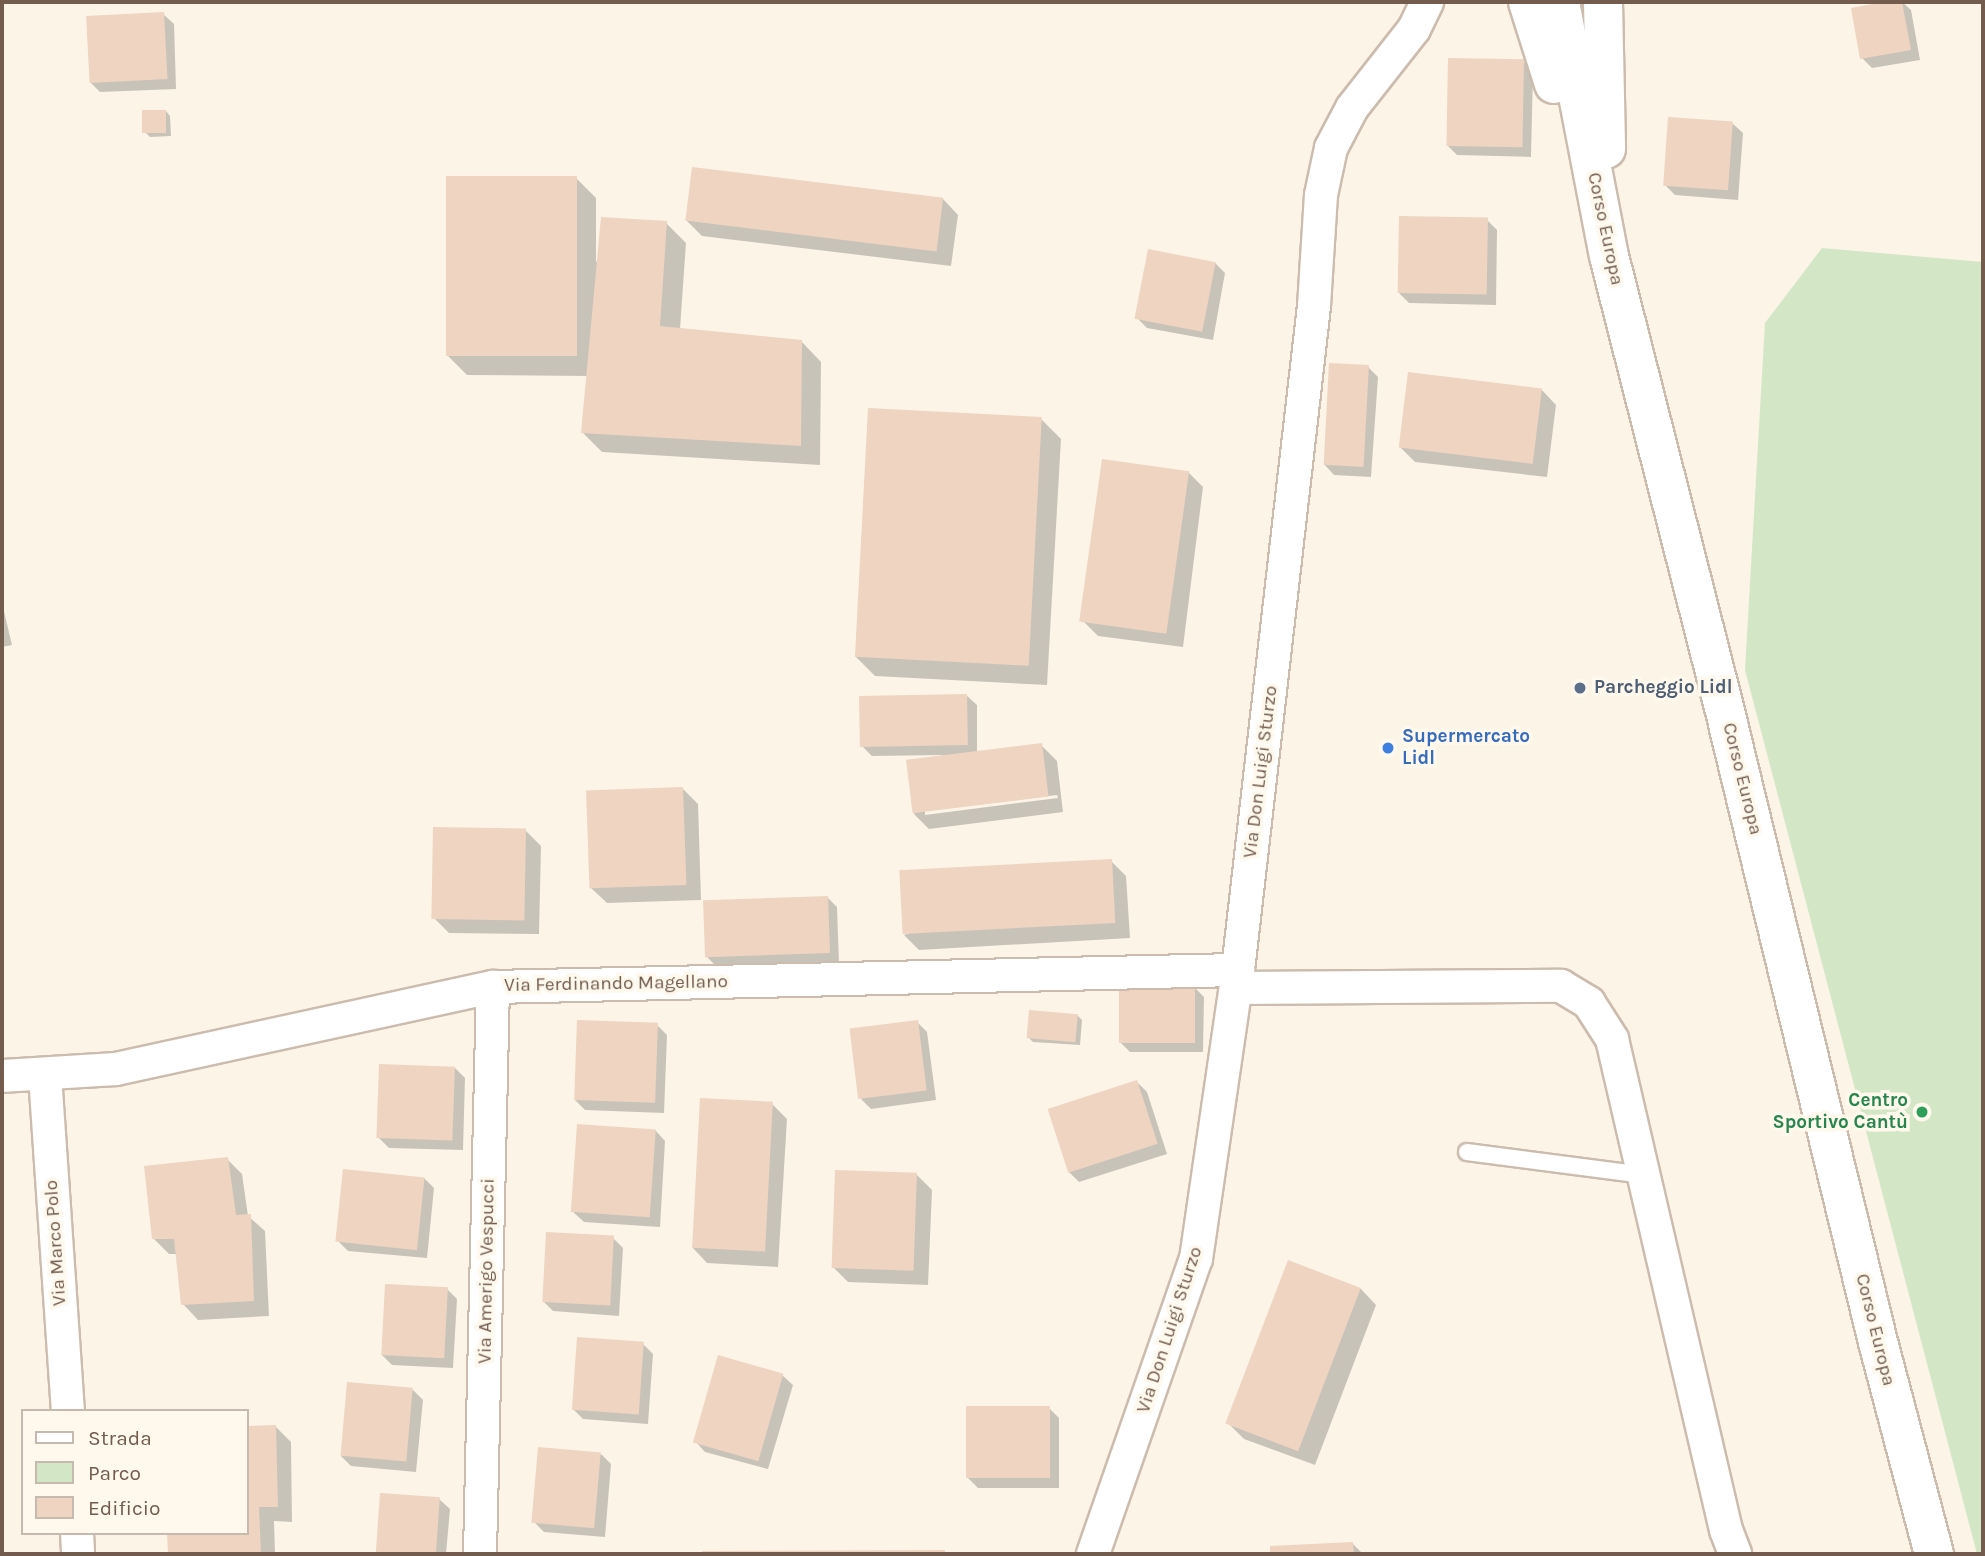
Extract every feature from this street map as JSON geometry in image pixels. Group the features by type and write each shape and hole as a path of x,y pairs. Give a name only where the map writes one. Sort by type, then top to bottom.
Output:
{"main road":[{"path":"1528,2 1609,256"},
{"name":"Corso Europa","path":"1560,2 1609,256 1728,724 1878,1342 1934,1554"},
{"path":"1603,2 1609,256"}],"street":[{"name":"Via Don Luigi Sturzo","path":"1093,1554 1196,1259 1237,979 1314,306 1321,195 1331,148 1352,108 1413,29 1427,2"},
{"name":"Via Ferdinando Magellano","path":"2,1076 116,1069 493,987 1237,979 1561,986 1589,1003 1612,1038 1726,1530 1735,1554"},
{"name":"Via Amerigo Vespucci","path":"480,1554 493,987"},
{"name":"Via Marco Polo","path":"45,1075 68,1409"},
{"path":"77,1535 78,1554"}],"lane":[{"path":"1466,1152 1644,1175"}],"green space":[{"name":"Centro Sportivo Cantù","path":"1822,248 1983,262 1983,1554 1977,1554 1745,670 1765,323"}],"building":[{"path":"1883,2 1902,2 1911,50 1860,59 1851,8"},
{"path":"164,12 168,79 90,83 86,16"},
{"path":"1448,58 1524,59 1522,147 1446,146"},
{"path":"142,110 166,110 166,133 142,133"},
{"path":"1668,117 1733,122 1728,190 1663,186"},
{"path":"692,167 943,198 937,251 685,221"},
{"path":"446,176 577,176 577,356 446,356"},
{"path":"1399,216 1488,218 1487,295 1398,293"},
{"path":"601,217 667,221 660,326 802,340 801,446 581,433"},
{"path":"1148,249 1216,262 1202,332 1134,319"},
{"path":"1329,363 1369,365 1364,467 1324,465"},
{"path":"1408,372 1542,388 1533,464 1399,447"},
{"path":"868,408 1042,417 1029,666 855,657"},
{"path":"1102,459 1189,471 1166,634 1079,621"},
{"path":"967,694 968,745 860,747 859,696"},
{"path":"1042,743 1049,797 913,813 906,760"},
{"path":"683,787 686,885 589,888 586,790"},
{"path":"433,827 526,829 524,921 431,919"},
{"path":"1112,859 1115,923 903,934 899,870"},
{"path":"828,896 830,953 705,957 703,900"},
{"path":"1119,985 1195,985 1195,1043 1119,1043"},
{"path":"1029,1010 1078,1014 1075,1042 1027,1038"},
{"path":"577,1020 658,1023 655,1103 574,1100"},
{"path":"918,1020 927,1090 858,1099 850,1028"},
{"path":"379,1064 455,1067 452,1141 376,1138"},
{"path":"1137,1080 1158,1144 1068,1173 1048,1109"},
{"path":"700,1098 773,1102 765,1252 692,1248"},
{"path":"577,1124 656,1130 650,1217 571,1212"},
{"path":"228,1157 236,1215 251,1214 254,1301 181,1305 174,1239 152,1239 144,1166"},
{"path":"343,1169 425,1178 417,1250 335,1242"},
{"path":"835,1170 917,1173 914,1271 832,1268"},
{"path":"546,1232 614,1236 610,1305 542,1302"},
{"path":"1288,1260 1361,1288 1298,1451 1225,1423"},
{"path":"385,1284 448,1287 444,1358 381,1355"},
{"path":"577,1337 644,1342 639,1414 572,1410"},
{"path":"718,1355 783,1374 758,1461 693,1442"},
{"path":"347,1382 413,1388 406,1461 341,1456"},
{"path":"966,1406 1050,1406 1050,1478 966,1478"},
{"path":"276,1425 278,1507 259,1507 261,1554 168,1554 167,1535 248,1535 248,1426"},
{"path":"538,1447 601,1452 594,1528 531,1523"},
{"path":"380,1493 440,1497 436,1554 376,1554"},
{"path":"1353,1542 1354,1554 1270,1554 1270,1546"},
{"path":"945,1550 945,1554 702,1554 702,1551"}],"place":[{"name":"Parcheggio Lidl","path":"1580,688"},
{"name":"Supermercato Lidl","path":"1388,748"},
{"name":"Centro Sportivo Cantù","path":"1922,1112"}]}
